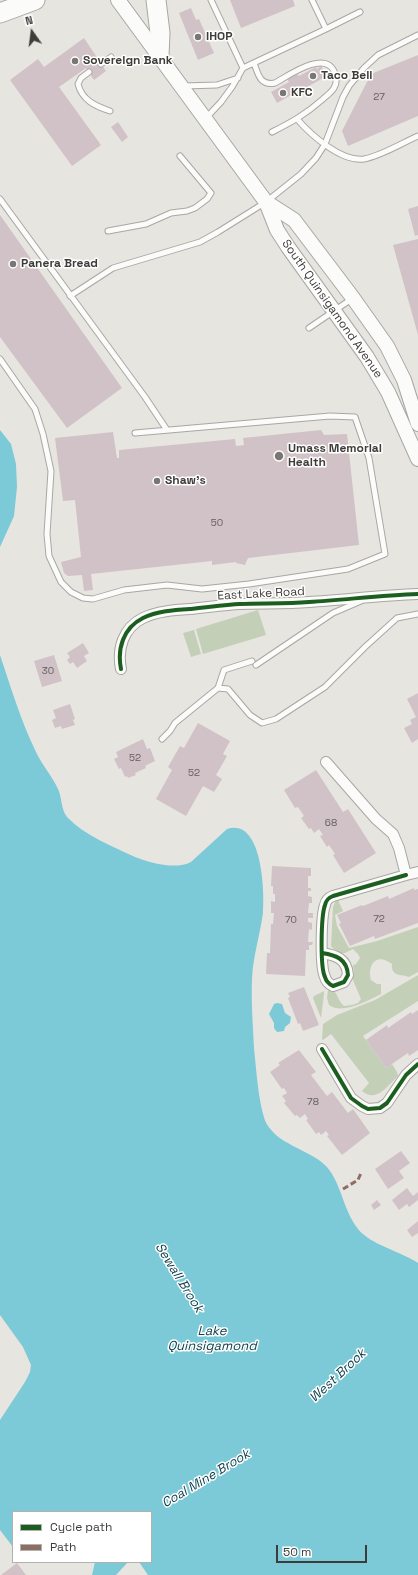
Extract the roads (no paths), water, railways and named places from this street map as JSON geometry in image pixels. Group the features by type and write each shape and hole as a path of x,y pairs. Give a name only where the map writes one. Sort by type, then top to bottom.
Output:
{"highway":[{"path":"0,13 35,0"},
{"path":"156,0 160,33 159,56"}],"main road":[{"name":"South Quinsigamond Avenue","path":"118,0 266,202 277,230 374,368 390,397 409,443 418,459"},
{"name":"South Quinsigamond Avenue","path":"266,202 294,220 387,346 404,380 418,424"}],"street":[{"name":"East Lake Road","path":"121,669 120,652 124,636 136,623 153,614 176,610 238,604 308,602 418,594"},
{"path":"326,762 376,818 393,834 399,848 406,875"},
{"path":"322,953 323,918 327,899 418,872"},
{"path":"322,1049 351,1098 368,1109 380,1108 387,1103 406,1074 418,1064"}],"lane":[{"path":"211,0 243,68"},
{"path":"312,0 326,29"},
{"path":"205,119 221,102 238,78 243,68 360,12"},
{"path":"70,296 113,268 200,242 266,202 305,171 316,158 325,144 343,97 349,86 364,68 378,55 418,35"},
{"path":"101,64 112,56"},
{"path":"254,63 260,77 269,85 275,84 315,63 326,64 332,67 336,76 333,90 318,104 297,119 272,132"},
{"path":"89,72 81,78 78,84 80,90 84,97 94,105 110,111"},
{"path":"182,86 216,85 238,78"},
{"path":"297,119 311,134 325,144 348,157 356,159 364,158 418,136"},
{"path":"108,231 146,224 172,213 187,211 195,208 207,199 211,193 180,156"},
{"path":"0,199 145,397 167,430"},
{"path":"309,328 333,310 353,298"},
{"path":"0,359 35,409 43,434 52,471 47,534 49,556 61,582 71,592 83,598 93,599 124,590 167,585 202,588 249,584 348,569 385,554 369,458 354,417 330,416 135,433"},
{"path":"162,739 175,723 218,688 224,670 254,663 333,614 369,597"},
{"path":"218,688 228,689 250,715 262,723 276,720 324,687 397,618 418,614"}],"water":[{"path":"0,430 11,444 16,464 17,487 14,516 0,547"},
{"name":"Lake Quinsigamond","path":"0,655 16,704 38,757 58,789 65,814 82,830 135,857 171,866 191,862 227,829 239,828 248,834 254,845 259,858 262,874 263,913 253,970 252,1014 257,1077 262,1111 265,1120 270,1129 279,1138 314,1157 327,1167 336,1182 353,1222 364,1235 378,1244 418,1263 418,1575 148,1575 140,1563 152,1563 152,1511 12,1511 12,1546 0,1530 0,1420 25,1382 30,1372 31,1365 23,1347 0,1315"},
{"path":"274,1004 282,1004 285,1013 291,1017 290,1023 285,1027 284,1031 277,1032 269,1014"},
{"path":"95,1563 127,1563 116,1575 92,1575"}],"place":[{"name":"IHOP","path":"198,37"},
{"name":"Sovereign Bank","path":"75,61"},
{"name":"Taco Bell","path":"313,76"},
{"name":"KFC","path":"283,93"},
{"name":"Panera Bread","path":"13,264"},
{"name":"Umass Memorial Health","path":"279,456"},
{"name":"Shaw's","path":"157,481"}],"water label":[{"name":"Sewall Brook","path":"179,1278"},
{"name":"West Brook","path":"338,1376"},
{"name":"Coal Mine Brook","path":"206,1479"}]}
